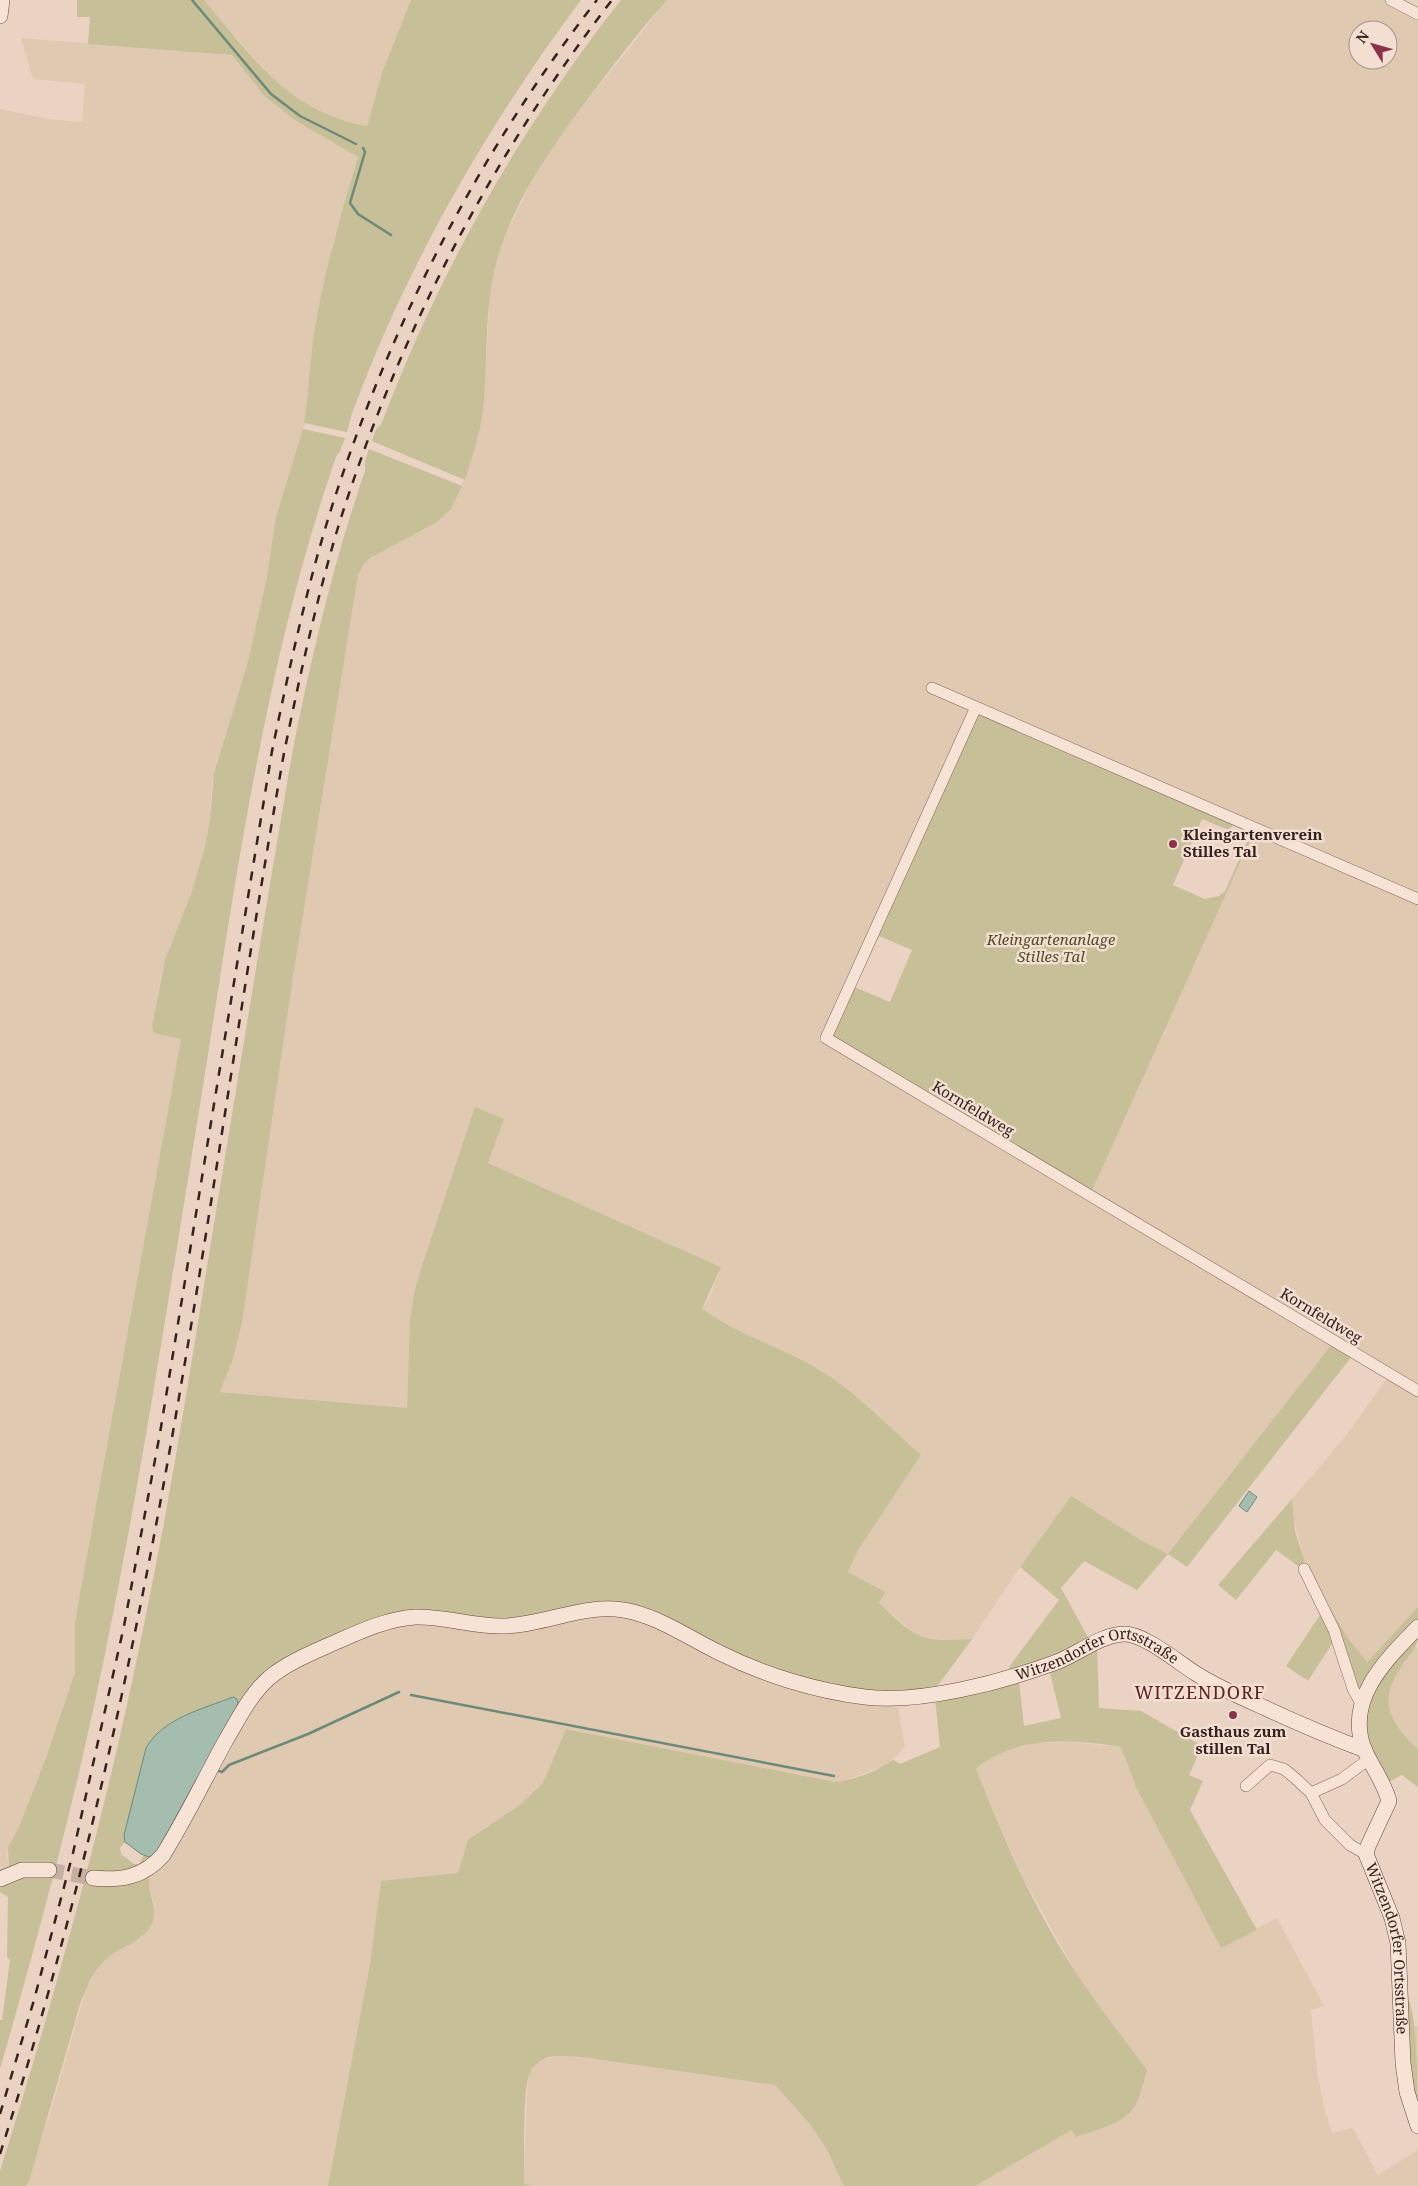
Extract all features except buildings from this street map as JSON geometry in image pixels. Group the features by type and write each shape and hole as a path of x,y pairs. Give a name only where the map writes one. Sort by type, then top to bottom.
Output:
{"street":[{"path":"0,16 2,0"},
{"path":"1390,0 1418,14"},
{"path":"932,688 1418,899"},
{"name":"Kornfeldweg","path":"976,707 826,1038 1418,1391"},
{"path":"1304,1569 1334,1630 1353,1689 1362,1705"},
{"name":"Witzendorfer Ortsstraße","path":"93,1878 109,1880 129,1878 157,1862 169,1845 250,1700 276,1673 309,1655 368,1629 404,1618 426,1618 482,1626 506,1626 532,1623 599,1609 622,1609 656,1621 724,1656 761,1670 815,1687 868,1698 928,1695 1019,1674 1059,1661 1113,1636 1132,1634 1217,1686 1367,1755 1382,1782 1389,1801 1366,1854 1392,1918 1398,1943 1403,2062 1407,2092 1418,2126"},
{"path":"1311,1794 1342,1779 1367,1755 1359,1727 1365,1693 1380,1668 1418,1627"},
{"path":"1246,1786 1265,1767 1275,1765 1295,1778 1311,1794 1325,1820 1350,1845 1366,1854"},
{"path":"0,1879 22,1870 49,1870"}],"shaded area":[{"path":"204,0 411,0 382,73 367,126 329,116 294,98 267,73"},
{"path":"667,0 1403,0 1399,9 1418,21 1418,1607 1367,1662 1348,1638 1330,1608 1325,1605 1305,1562 1292,1512 1292,1499 1345,1437 1388,1377 1332,1344 1168,1554 1144,1542 1071,1496 1020,1567 972,1639 932,1640 922,1637 879,1603 884,1592 848,1572 858,1550 921,1455 869,1406 818,1369 718,1321 702,1309 710,1296 721,1267 488,1163 414,1293 410,1322 407,1408 220,1392 233,1359 242,1323 294,971 358,575 363,565 370,558 437,522 459,493 479,435 483,410 490,291 498,256 506,234 537,170 561,134","holes":["973,703 1254,832 1091,1193 822,1040"]},
{"path":"21,38 232,55 265,97 298,122 358,157 333,241 303,429 276,517 266,582 247,665 212,783 210,820 205,847 191,894 171,944 161,976 152,1026 153,1031 157,1034 181,1039 77,1610 75,1623 75,1672 47,1755 19,1827 11,1840 7,1854 9,1870 0,1875 0,109 48,119 82,122 85,84 33,79"},
{"path":"1249,1491 1257,1497 1247,1512 1239,1506"},
{"path":"609,1612 897,1701 905,1747 893,1760 882,1767 844,1781 835,1782 566,1729 543,1783 521,1804 468,1840 458,1873 382,1881 370,1964 328,2186 26,2186 50,2113 86,1989 98,1968 109,1957 142,1937 155,1907 148,1883 149,1876 257,1697 285,1672 393,1624"},
{"path":"1418,1645 1418,1749 1392,1721 1387,1699 1390,1686 1398,1672"},
{"path":"233,1697 237,1699 238,1704 156,1853 149,1857 141,1854 125,1842 124,1835 146,1748 153,1738 173,1722 197,1710"},
{"path":"1069,1742 1121,1747 1136,1787 1221,1948 1277,1918 1324,2006 1311,2010 1317,2071 1324,2107 1332,2133 1353,2128 1378,2175 1418,2150 1418,2186 975,2186 1072,2130 1076,2137 1128,2115 1075,1971 1025,1881 993,1812 976,1769 999,1752 1037,1743"},
{"path":"1414,2026 1418,2026 1418,2079 1415,2059"},
{"path":"557,2056 582,2057 775,2085 810,2124 826,2148 844,2186 533,2186 524,2184 529,2073 536,2064"}],"green space":[{"path":"77,0 204,0 257,62 274,80 293,95 339,119 367,126 382,73 411,0 581,0 513,97 452,197 399,302 352,413 347,432 304,423 313,339 319,305 334,241 358,157 298,122 265,97 232,55 88,44 90,17 77,17"},
{"path":"621,0 667,0 620,56 563,133 534,177 510,223 501,247 491,289 487,324 482,420 465,480 372,441 376,429 381,425 429,312 485,203 549,99"},
{"path":"303,429 345,438 336,457 309,542 286,628 266,715 234,890 148,1424 111,1625 87,1740 64,1834 0,2069 0,2020 2,2020 10,1960 7,1957 8,1897 0,1892 0,1884 9,1870 8,1847 19,1827 47,1755 75,1672 75,1623 77,1610 181,1039 157,1034 153,1031 152,1026 165,960 191,894 205,847 210,820 214,773 247,665 266,582 276,517"},
{"path":"369,449 462,486 451,509 437,522 370,558 363,565 358,575 294,971 242,1323 233,1359 220,1392 407,1408 410,1322 414,1293 475,1107 504,1119 488,1163 721,1267 702,1309 745,1334 804,1361 832,1378 872,1410 921,1455 858,1550 848,1572 885,1592 879,1603 903,1625 917,1634 936,1640 972,1639 936,1688 896,1693 849,1690 816,1682 744,1659 645,1612 603,1601 505,1622 426,1613 390,1616 331,1639 280,1663 258,1679 243,1701 164,1844 156,1855 147,1864 122,1875 121,1872 94,1871 92,1882 108,1884 129,1882 151,1872 149,1886 154,1913 153,1920 143,1935 109,1957 97,1969 85,1991 79,2008 29,2181 26,2186 0,2186 0,2171 41,2037 79,1902 129,1698 153,1581 179,1436 292,754 324,611 353,506 365,471 365,462","holes":["233,1697 237,1699 238,1705 156,1853 149,1857 144,1855 139,1864 134,1864 121,1854 120,1848 125,1842 124,1835 146,1748 153,1738 173,1722 197,1710"]},
{"name":"Kleingartenanlage Stilles Tal","path":"981,715 1234,824 1229,830 1202,819 1173,885 1205,899 1219,896 1225,891 1252,831 1254,832 1091,1193 834,1037 833,1031 852,986 890,1002 912,950 879,936 859,979 857,977 976,717"},
{"path":"1332,1344 1352,1356 1187,1567 1168,1554"},
{"path":"1071,1496 1144,1542 1168,1554 1137,1590 1084,1561 1061,1588 1090,1641 1011,1671 1009,1667 1059,1600 1020,1567"},
{"path":"1292,1499 1295,1531 1305,1562 1298,1566 1276,1550 1236,1600 1218,1585"},
{"path":"1325,1605 1330,1608 1348,1638 1367,1662 1418,1607 1418,1619 1389,1650 1360,1691 1356,1689"},
{"path":"1322,1612 1335,1639 1308,1681 1286,1666"},
{"path":"1418,1633 1416,1646 1396,1676 1390,1688 1388,1699 1393,1719 1418,1749 1418,1787 1402,1775 1387,1783 1373,1757 1364,1716 1384,1671"},
{"path":"1097,1647 1099,1708 1141,1711 1202,1746 1189,1775 1203,1781 1190,1810 1257,1930 1221,1948 1136,1787 1121,1747 1083,1742 1045,1742 1009,1750 992,1758 976,1769 1008,1847 1046,1923 1083,1984 1147,2070 1137,2102 1127,2115 1105,2127 1075,2137 1072,2130 975,2186 844,2186 826,2148 810,2124 775,2085 582,2057 562,2056 544,2059 531,2071 527,2081 524,2184 533,2186 328,2186 370,1964 381,1881 458,1873 468,1840 521,1804 543,1783 566,1729 835,1782 843,1781 866,1774 893,1760 900,1764 940,1747 935,1698 1019,1681 1024,1726 1061,1718 1049,1669"},
{"path":"1408,2000 1411,2007 1415,2036 1418,2115 1415,2105 1404,2004"}],"waterway":[{"path":"192,0 271,94 300,116 356,144"},
{"path":"363,148 365,152 350,203 358,214 391,235"},
{"path":"216,1770 222,1772 229,1765 308,1734 399,1692"},
{"path":"411,1695 834,1776"}],"tunnel":[{"path":"49,1870 93,1878"}],"railway":[{"path":"0,2114 34,2000 73,1853 124,1626 160,1433 272,751 308,591 325,528 358,431 384,365 445,237 479,175 516,115 555,57 597,0"},
{"path":"0,2154 39,2025 75,1895 135,1632 195,1303 284,753 321,588 336,534 360,462 387,392 417,322 450,255 486,188 525,124 567,61 612,0"}],"place":[{"name":"Kleingartenverein Stilles Tal","path":"1173,844"},
{"name":"Gasthaus zum stillen Tal","path":"1233,1715"}],"district":[{"name":"WITZENDORF","path":"1200,1693"}]}
